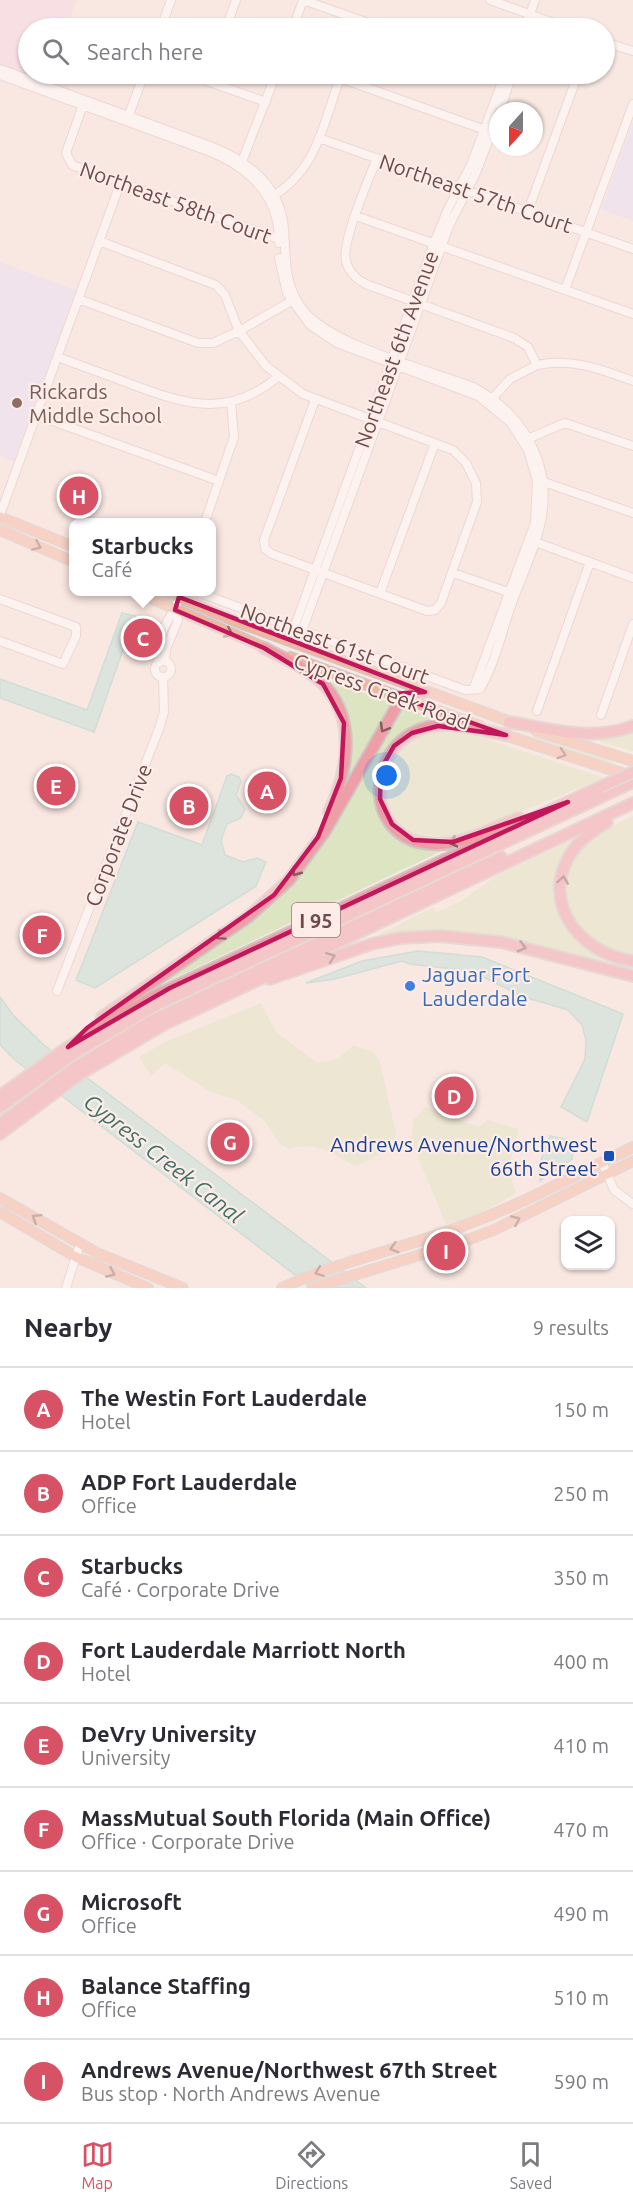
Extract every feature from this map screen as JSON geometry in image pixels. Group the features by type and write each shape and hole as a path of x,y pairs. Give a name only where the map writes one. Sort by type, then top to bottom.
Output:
{"highway":[{"path":"264,648 319,680 334,698 342,717 346,743 343,769 336,797 318,837"},
{"path":"72,1049 87,1028 267,902 295,873 403,698 425,692"},
{"path":"509,722 584,735 613,733 633,726"},
{"path":"506,735 444,725 427,728 406,737 390,752 380,774 380,799 388,818 397,829 413,840 425,844 445,844 568,802"},
{"name":"I 95","path":"0,1096 21,1085 72,1049 170,988 633,772"},
{"path":"72,1049 193,986 613,791 633,779"},
{"path":"633,800 578,845 565,867 561,887 566,915 582,940 606,955 633,962"},
{"path":"90,1063 143,1026 205,994 633,800"},
{"name":"I 95","path":"0,1134 38,1098 90,1063 236,989 633,800"},
{"path":"236,989 372,944 429,936 459,936 501,942 633,976"},
{"path":"0,1107 21,1085"},
{"path":"0,1124 38,1098"}],"main road":[{"path":"0,516 69,545"},
{"path":"0,525 26,527"},
{"path":"0,530 69,560"},
{"name":"Cypress Creek Road","path":"147,596 264,648 633,779"},
{"name":"Cypress Creek Road","path":"183,596 248,626 425,692 509,722 633,761"},
{"path":"282,1288 342,1263 447,1232 505,1210 633,1147"},
{"path":"312,1288 355,1273 463,1244 633,1161"},
{"path":"0,1198 80,1245 183,1288"},
{"path":"0,1212 76,1257 148,1288"}],"street":[{"path":"164,18 171,0"},
{"path":"230,18 236,0"},
{"path":"297,18 303,0 344,18"},
{"path":"490,0 539,18"},
{"path":"529,18 535,0"},
{"path":"615,45 633,51"},
{"path":"0,69 18,76"},
{"path":"0,75 18,81"},
{"path":"27,84 227,152 242,163 272,197 283,219 282,240 286,270 294,300 310,325 328,338 473,387 516,420 526,440 540,481 542,517 512,594 453,573"},
{"path":"37,84 84,103"},
{"path":"128,119 140,84"},
{"path":"224,84 266,102"},
{"path":"242,163 272,84"},
{"path":"272,197 287,189 305,170 338,84"},
{"path":"362,84 488,131"},
{"name":"Northeast 6th Avenue","path":"298,630 438,244 455,211 488,131 502,84"},
{"path":"503,102 509,84"},
{"path":"528,211 574,84"},
{"name":"Northeast 58th Court","path":"84,103 66,153 69,162 120,183 282,240"},
{"path":"565,290 633,104"},
{"name":"Northeast 57th Court","path":"319,138 633,249"},
{"path":"377,158 345,252 346,263 354,276 368,285 514,338 528,347 537,365"},
{"path":"0,516 120,183"},
{"path":"356,216 633,314"},
{"path":"99,241 216,285 225,296 239,331 251,350 278,377 315,400 453,450 466,463 473,474 478,492 475,512 441,603 435,610 427,611 272,554 265,549 264,540 315,400"},
{"path":"78,299 198,343 213,343 294,300"},
{"path":"58,357 173,400 202,405 231,402 261,390 278,377"},
{"path":"490,400 510,379 537,365 578,363 633,381"},
{"path":"205,518 234,437 231,402"},
{"path":"36,415 219,481"},
{"path":"526,440 565,423 633,446"},
{"path":"380,593 435,443"},
{"path":"540,481 633,513"},
{"path":"532,541 633,578"},
{"path":"537,711 590,562"},
{"name":"Northeast 61st Court","path":"210,596 449,685 473,690 512,594"},
{"path":"161,662 169,664 170,671 163,676 155,671 178,620 176,610 179,596"},
{"path":"0,599 76,627 76,636 63,664 0,641"},
{"path":"601,714 630,643 633,624"},
{"name":"Corporate Drive","path":"57,991 159,729 164,712 163,676"},
{"path":"602,1162 614,1190 633,1204"},
{"path":"447,1232 463,1244"},
{"path":"66,1288 80,1245"}],"highlighted area":[{"path":"179,597 425,692 391,694 506,735 438,726 412,733 394,746 381,769 380,799 392,824 413,840 453,842 568,802 170,988 68,1047 87,1028 274,895 318,837 341,778 344,723 323,684 264,648 175,610"}],"shaded area":[{"path":"0,0 77,0 70,18 18,18 18,71 0,64"},
{"path":"633,122 633,221 601,209"},
{"name":"Rickards Middle School","path":"0,262 76,290 14,461 0,456"}],"green space":[{"path":"334,682 394,704 336,806 348,762 329,686"},
{"path":"402,706 435,719 437,723 407,733 376,784 399,834 448,848 151,989 241,927 290,885 322,846 337,823"},
{"path":"472,718 613,761 611,765"},
{"path":"633,730 633,751 601,742 596,738"},
{"path":"426,731 468,733 604,778 470,832 451,838 418,838 399,827 386,808 382,785 397,748"},
{"path":"633,816 633,958 606,952 574,924 565,892 571,867 583,846 602,831"},
{"path":"577,838 561,872 570,930 579,942 591,951 633,964 633,972 511,939 462,932 439,932 365,942 433,907 436,912 458,903 496,876"},
{"path":"261,1003 276,1032 317,1063 338,1059 354,1045 373,1052 380,1062 396,1134 390,1150 355,1166 316,1147 289,1149 279,1143 264,1120 238,1101 209,1091 165,1063 151,1076 139,1057 167,1041"},
{"path":"425,1107 479,1127 487,1120 519,1129 508,1170 516,1193 470,1219 446,1224 411,1141 414,1120"}],"water":[{"path":"122,613 135,616 94,732 0,698 0,679 87,710"},
{"path":"231,774 239,777 241,781 236,795 245,809 241,818 227,824 221,840 225,855 243,862 257,858 266,862 256,886 95,988 76,980 138,822 202,845 227,776"},
{"path":"418,951 482,957 623,1014 587,1122 561,1107 585,1059 586,1040 582,1025 568,1010 524,997 471,971 410,964 402,961 335,979 306,983 362,961"},
{"name":"Cypress Creek Canal","path":"0,997 13,1015 45,1046 366,1288 312,1288 15,1060 0,1045"},
{"path":"550,1136 570,1140 574,1147 572,1159 540,1181 539,1165"}],"place":[{"name":"Rickards Middle School","path":"17,403"},
{"name":"Balance Staffing","path":"79,496"},
{"name":"Starbucks","path":"143,638"},
{"name":"DeVry University","path":"56,786"},
{"name":"The Westin Fort Lauderdale","path":"267,791"},
{"name":"ADP Fort Lauderdale","path":"189,806"},
{"name":"MassMutual South Florida (Main Office)","path":"42,935"},
{"name":"Jaguar Fort Lauderdale","path":"410,986"},
{"name":"Fort Lauderdale Marriott North","path":"454,1096"},
{"name":"Microsoft","path":"230,1142"},
{"name":"Andrews Avenue/Northwest 66th Street","path":"609,1156"},
{"name":"Andrews Avenue/Northwest 67th Street","path":"446,1251"}]}
